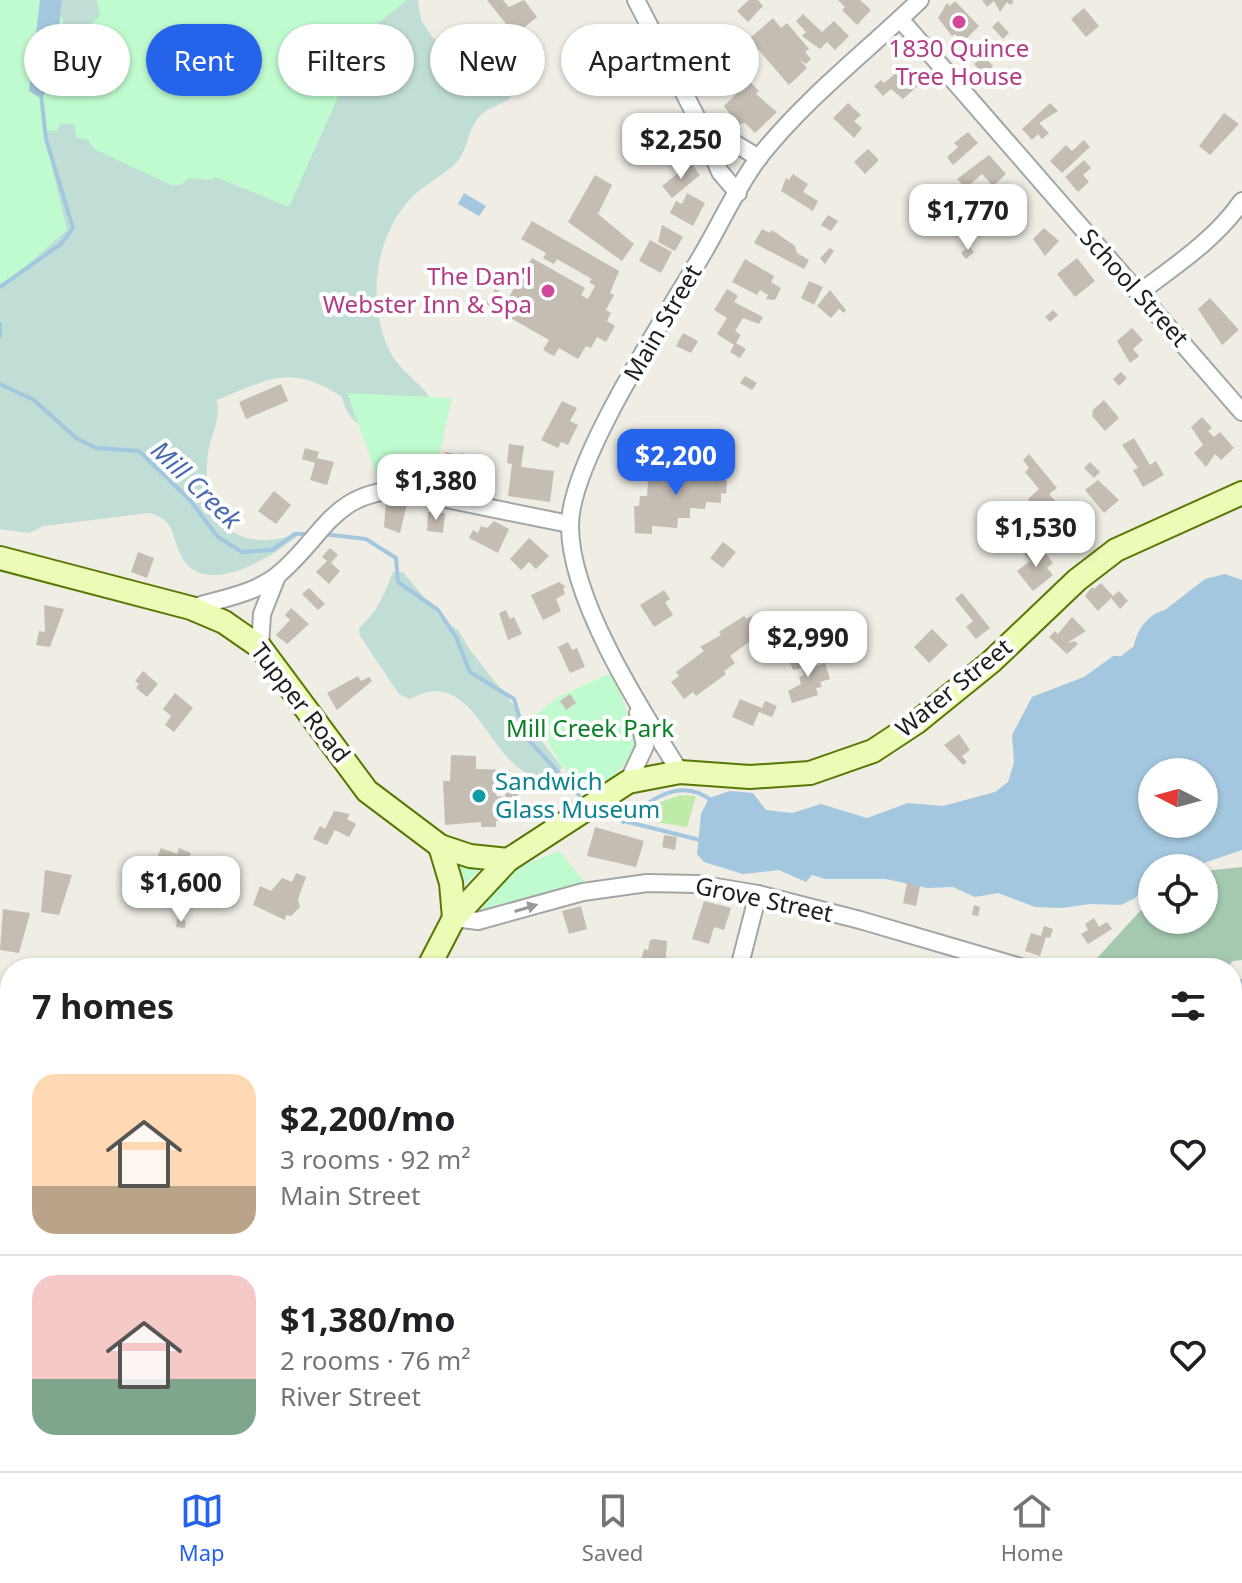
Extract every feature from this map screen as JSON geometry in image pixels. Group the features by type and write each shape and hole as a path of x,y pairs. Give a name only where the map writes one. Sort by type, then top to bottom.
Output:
{"main road":[{"name":"Water Street","path":"628,782 680,772 750,777 810,773 873,751 917,722 991,662 1077,580 1116,550 1242,493"},
{"name":"Tupper Road","path":"0,558 191,608 224,622 260,647 367,791 440,846 470,856 508,860"},
{"path":"433,958 454,918 508,860 628,782"},
{"path":"440,846 451,883 454,918"}],"street":[{"path":"636,0 699,122 720,172 738,193"},
{"name":"Main Street","path":"680,772 636,704 584,592 569,524 575,492 604,426 759,158 817,92 920,0"},
{"name":"School Street","path":"900,19 1242,412"},
{"path":"699,122 759,158"},
{"path":"1139,293 1193,253 1229,219 1242,201"},
{"path":"191,608 253,589 277,576 356,497 402,490 569,524"},
{"path":"260,647 262,614 277,576"},
{"name":"Main Street","path":"628,782 645,746 636,704"},
{"name":"Grove Street","path":"454,918 478,921 575,893 647,883 698,884 758,894 988,958"},
{"path":"742,958 758,894"}],"green space":[{"path":"0,0 45,0 41,15 63,18 63,24 24,24 24,96 130,96 130,24 90,24 100,16 97,0 407,0 377,24 278,24 278,96 338,96 289,207 215,177 212,180 189,178 180,185 171,185 94,149 88,140 76,137 75,125 61,123 57,131 43,130 67,230 0,289"},
{"path":"347,393 452,398 433,482 376,473"},
{"name":"Mill Creek Park","path":"613,672 637,741 632,758 594,794 566,770 552,750 536,715 558,697"},
{"path":"680,795 696,796 687,827 644,820 645,808"},
{"path":"559,851 586,884 477,916 473,911 511,870"},
{"path":"452,856 484,865 464,885"},
{"path":"1242,867 1242,958 1097,958 1138,913 1138,934 1218,934 1218,870"}],"shaded area":[{"path":"0,0 24,40 24,96 130,96 130,24 59,24 62,0 418,0 421,20 430,34 430,96 512,96 479,117 459,160 410,199 398,215 382,250 377,290 381,329 393,357 428,395 439,414 395,426 368,427 357,423 348,413 342,397 308,380 293,377 266,381 217,400 207,471 216,514 225,525 250,539 271,540 298,535 274,553 240,570 207,575 194,570 183,559 169,525 149,513 44,526 29,533 0,529"},
{"path":"40,0 62,0 59,24 37,24"},
{"path":"464,193 486,206 479,216 458,204"},
{"path":"393,572 403,572 441,618 459,631 470,650 562,767 556,776 533,776 515,765 471,710 454,696 434,691 410,699 399,694 360,636 359,628 376,609"},
{"path":"1225,574 1242,580 1242,850 1218,858 1218,854 1138,854 1138,895 1135,898 1121,905 1090,904 1062,908 1035,907 998,893 975,897 953,887 927,888 886,879 825,879 812,875 806,882 779,870 743,874 704,862 697,854 701,814 709,798 730,791 753,793 766,810 792,813 821,804 867,818 908,803 943,806 995,792 1008,782 1014,763 1012,735 1032,697 1084,677 1113,656 1121,656 1134,646 1140,629 1149,619 1205,579"}],"building":[{"path":"487,0 503,0 509,7 524,0 537,17 528,24 506,24"},
{"path":"749,0 758,0 763,6 748,22 737,11"},
{"path":"838,0 860,0 871,10 857,25 842,10 845,7"},
{"path":"982,0 1014,2 1010,5 1007,2 1000,12 994,1 987,7"},
{"name":"1830 Quince Tree House","path":"955,1 979,26 963,42 955,34 952,36 938,18 947,3 950,6"},
{"path":"1084,8 1099,26 1086,37 1071,19"},
{"path":"803,14 822,32 834,21 849,36 835,50 827,42 820,49 802,36 806,32 796,21"},
{"path":"773,18 781,28 787,23 809,49 805,52 811,59 806,64 800,60 807,68 789,85 759,50 759,30"},
{"path":"998,21 1009,33 1003,39 992,27"},
{"path":"984,56 993,66 983,75 974,64"},
{"path":"904,66 920,84 903,99 891,89 883,96 874,86 881,80 884,83"},
{"path":"734,96 758,96 777,112 755,133 745,123 737,124 724,106"},
{"path":"848,103 861,115 854,121 862,128 854,138 833,118"},
{"path":"1050,103 1058,111 1039,123 1049,133 1042,139 1038,134 1032,140 1022,129"},
{"path":"1224,113 1239,124 1210,155 1199,146"},
{"path":"968,132 978,143 953,165 947,157 958,147 954,143"},
{"path":"1084,140 1090,147 1062,173 1050,161 1066,145 1072,151"},
{"path":"868,149 879,160 865,174 854,162"},
{"path":"989,155 1006,174 993,186 982,174 966,188 957,179"},
{"path":"1084,160 1091,168 1083,175 1089,182 1078,192 1065,177"},
{"path":"691,163 700,175 672,198 662,186"},
{"path":"793,174 808,184 803,192 818,201 813,211 781,191 786,178 789,180"},
{"name":"The Dan'l Webster Inn & Spa","path":"595,175 612,185 598,214 634,244 622,261 568,222"},
{"path":"1016,185 1025,195 998,215 994,210 1006,199 1004,192"},
{"path":"687,193 705,203 693,226 670,213 676,201 682,204"},
{"path":"828,215 838,221 831,231 821,225"},
{"name":"The Dan'l Webster Inn & Spa","path":"532,221 619,271 610,293 614,295 606,310 611,313 607,321 615,326 606,342 597,337 591,348 586,346 578,359 559,348 554,356 543,350 549,340 486,304 495,289 509,297 532,258 585,288 581,295 588,299 595,286 589,282 592,279 557,259 554,264 543,258 546,253 521,239"},
{"path":"662,225 683,237 675,251 658,242"},
{"path":"1044,228 1059,241 1045,256 1033,239"},
{"path":"762,229 770,233 772,230 795,246 797,253 809,260 804,269 754,243"},
{"path":"650,240 672,252 661,273 639,261"},
{"path":"969,246 974,252 966,259 961,253"},
{"path":"830,248 834,251 825,264 820,258"},
{"path":"1077,258 1095,281 1075,297 1057,274"},
{"path":"745,259 774,276 771,282 781,288 775,300 766,299 768,295 760,290 757,295 732,282"},
{"path":"809,281 823,287 814,305 801,298"},
{"path":"727,289 738,296 734,302 763,317 759,324 743,318 735,331 741,335 736,343 746,349 740,358 730,352 734,345 717,334 727,318 714,310"},
{"path":"830,290 846,310 844,313 839,309 831,318 817,306"},
{"path":"1210,298 1239,330 1222,345 1198,309"},
{"path":"1053,310 1058,315 1050,322 1045,317"},
{"path":"1132,328 1143,340 1133,349 1139,356 1130,363 1117,341"},
{"path":"683,333 698,341 691,353 676,346"},
{"path":"1121,372 1127,378 1119,386 1113,379"},
{"path":"745,376 757,383 752,390 740,383"},
{"path":"281,384 288,401 246,419 239,402"},
{"path":"1104,400 1119,418 1105,431 1092,416 1093,410"},
{"path":"562,401 577,408 570,421 578,425 568,445 561,442 558,448 541,440"},
{"path":"1202,417 1212,428 1208,431 1214,437 1220,432 1234,448 1221,460 1215,454 1206,467 1194,453 1203,445 1191,427"},
{"path":"1134,438 1150,465 1156,461 1164,475 1143,487 1133,470 1138,468 1122,445"},
{"path":"509,444 524,446 521,467 554,471 550,502 508,496 512,464 507,463"},
{"path":"305,448 319,452 317,458 334,462 327,485 310,480 315,463 302,459"},
{"path":"446,452 455,454 451,468 442,466"},
{"path":"460,453 466,454 465,465 480,462 477,488 457,485"},
{"path":"1029,454 1057,488 1049,494 1062,509 1045,523 1028,499 1039,489 1025,472 1029,468 1023,460"},
{"path":"1090,462 1100,472 1094,478 1084,468"},
{"path":"649,468 723,473 722,480 727,480 726,494 721,493 721,503 706,502 705,509 690,508 690,518 678,518 677,528 652,526 652,534 635,533 634,506 639,506 640,496 647,496"},
{"path":"1098,480 1119,500 1104,513 1085,490"},
{"path":"274,491 291,505 276,524 258,511"},
{"path":"386,502 407,504 400,533 384,527"},
{"path":"428,512 445,513 443,533 427,531"},
{"path":"494,521 509,529 498,553 469,538 473,530 478,533 481,526 487,528"},
{"path":"529,538 549,556 536,569 529,562 521,570 510,559"},
{"path":"723,542 736,552 723,568 710,558"},
{"path":"1030,545 1041,558 1046,554 1053,563 1047,568 1053,575 1033,591 1017,571 1030,561 1023,552"},
{"path":"330,548 338,555 331,563 340,571 329,584 316,572 327,561 322,557"},
{"path":"138,552 154,558 147,578 131,572"},
{"path":"559,582 566,587 563,588 565,594 556,599 561,611 543,620 531,595"},
{"path":"1101,583 1113,596 1119,591 1128,601 1120,609 1111,598 1098,611 1085,596 1092,587 1094,589"},
{"path":"309,588 325,604 318,610 302,594"},
{"path":"664,590 670,599 665,602 673,615 654,627 640,605"},
{"path":"962,593 990,628 976,639 966,627 973,621 955,599"},
{"path":"44,605 64,609 50,647 36,645 39,631 45,632"},
{"path":"291,608 309,624 287,644 276,635 290,620 285,615"},
{"path":"506,610 510,619 514,617 522,634 508,640 499,613"},
{"path":"744,616 747,619 751,616 760,628 756,632 758,635 730,656 735,663 724,671 726,674 696,696 693,692 684,699 671,682 679,676 676,672 704,651 700,647"},
{"path":"1072,617 1086,631 1067,643 1075,641 1078,644 1067,654 1049,637 1055,631 1058,634"},
{"path":"932,629 948,645 929,663 914,647"},
{"path":"568,642 572,650 577,648 585,667 570,673 558,647"},
{"path":"813,655 817,666 825,663 830,679 820,682 822,687 816,688 818,695 792,703 788,691 801,684 799,677 804,675 802,668 793,670 790,662"},
{"path":"143,671 158,684 147,697 136,688 139,684 135,681"},
{"path":"358,676 361,681 369,677 372,681 337,710 327,693"},
{"path":"175,693 193,708 174,732 165,725 171,716 163,709"},
{"path":"570,694 576,703 566,710 560,701"},
{"path":"740,699 762,708 765,701 777,706 772,717 759,712 753,726 732,717"},
{"path":"959,734 970,750 962,756 967,762 963,765 944,745"},
{"path":"451,755 476,756 476,769 510,770 509,781 518,782 517,821 496,821 496,827 481,827 481,822 445,825 443,781 450,781","holes":["497,789 506,790 505,797 496,796"]},
{"path":"334,811 350,814 347,819 356,824 349,837 335,830 327,845 313,839 320,826 325,829"},
{"path":"595,827 644,841 636,867 587,856"},
{"path":"664,835 677,837 675,850 662,847"},
{"path":"161,848 177,854 179,848 191,853 182,873 171,868 166,878 158,875 163,864 156,860"},
{"path":"45,870 72,875 59,915 41,912"},
{"path":"296,873 306,877 298,899 300,907 291,916 286,915 285,920 253,905 260,886 271,891 282,878 292,882"},
{"path":"907,883 920,886 916,906 903,903"},
{"path":"704,901 731,908 724,930 714,927 709,944 692,939"},
{"path":"974,905 980,907 978,916 972,915"},
{"path":"581,906 587,929 569,934 562,911"},
{"path":"3,909 30,913 19,953 0,950"},
{"path":"1094,918 1099,927 1107,922 1112,929 1088,944 1081,934 1088,930 1085,924"},
{"path":"177,919 186,921 185,928 176,927"},
{"path":"1044,926 1053,929 1050,938 1046,937 1040,956 1025,951 1031,933 1041,936"},
{"path":"650,940 667,941 666,958 642,958"}],"waterway":[{"name":"Mill Creek","path":"0,287 61,244 73,228 46,139 41,96"},
{"path":"0,324 0,336"},
{"name":"Mill Creek","path":"0,384 34,400 76,438 96,448 139,451 189,499 218,537 242,552 272,550 295,534 311,534"},
{"name":"Mill Creek","path":"323,534 366,539 396,558 398,582 438,610 456,637 470,672 514,699 525,736 579,795"},
{"path":"623,822 654,799 677,791 688,790 712,801"},
{"path":"612,818 700,840"}],"place":[{"name":"1830 Quince Tree House","path":"959,22"},
{"name":"The Dan'l Webster Inn & Spa","path":"548,291"},
{"name":"Sandwich Glass Museum","path":"479,796"}]}
